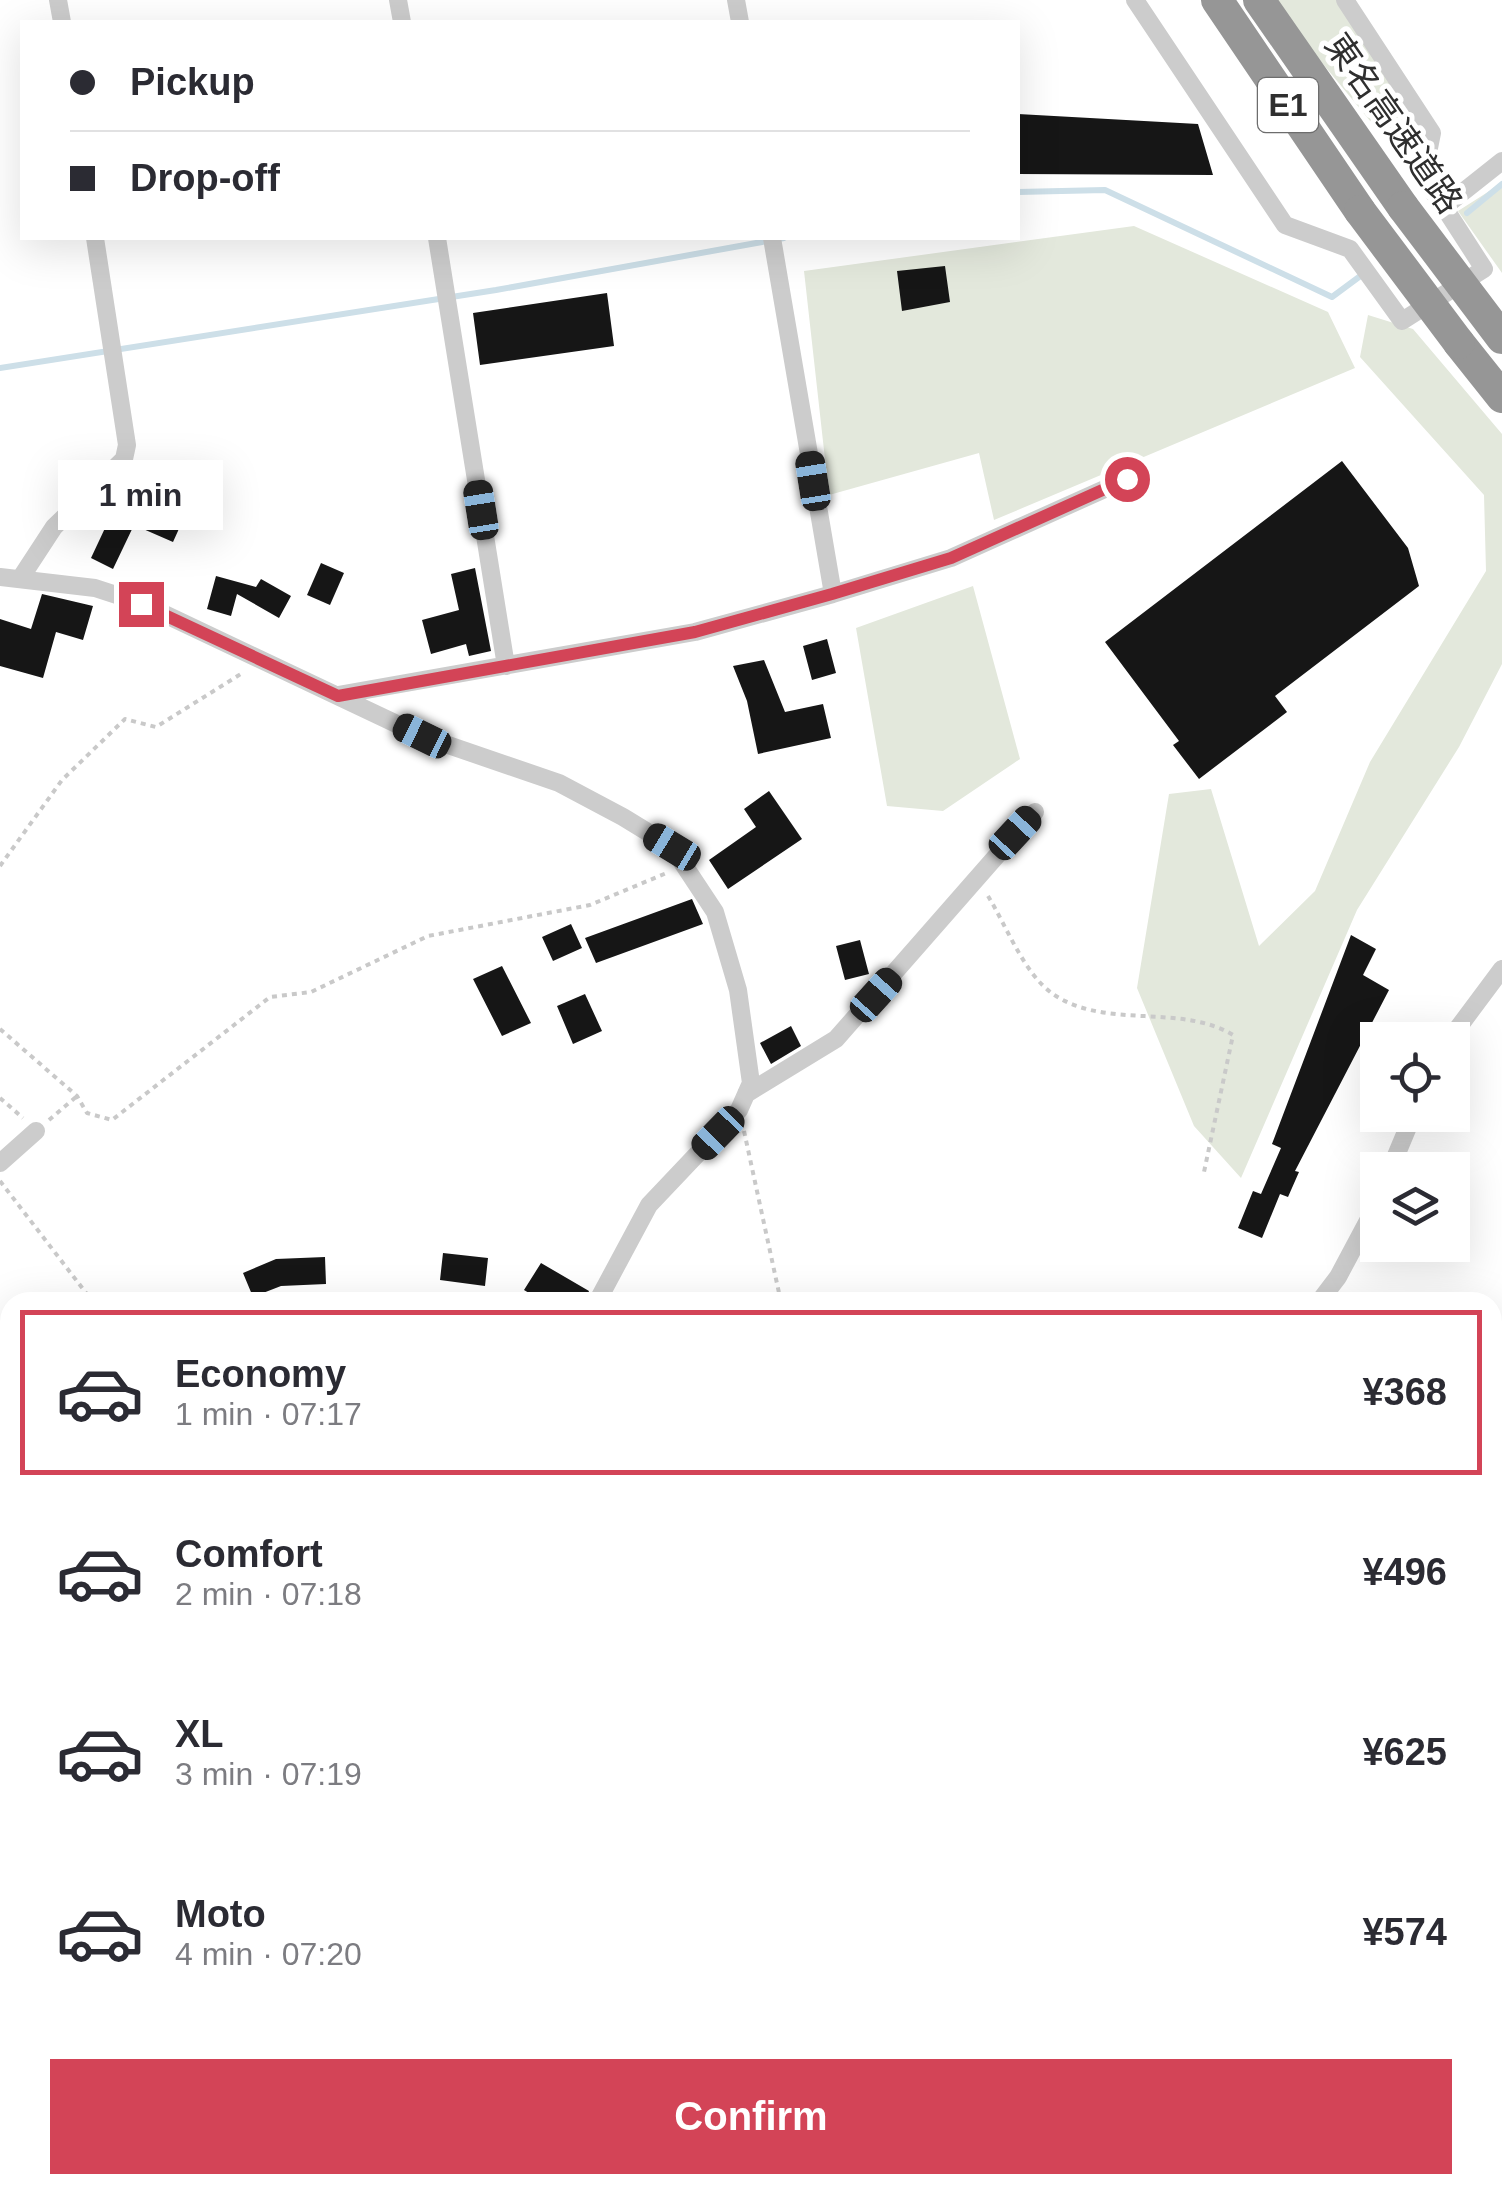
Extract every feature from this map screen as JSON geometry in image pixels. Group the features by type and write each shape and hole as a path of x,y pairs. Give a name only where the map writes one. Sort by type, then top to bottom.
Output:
{"highway":[{"name":"E1","path":"1217,0 1360,211 1502,396"},
{"name":"東名高速道路","path":"1259,0 1403,206 1502,338"}],"street":[{"path":"1135,0 1286,224 1350,249 1402,321 1484,269 1423,178 1432,133 1345,0"},
{"path":"1444,207 1502,160"},
{"path":"20,579 54,528 124,459 127,446 95,240"},
{"path":"437,240 506,666"},
{"path":"774,246 832,594"},
{"path":"338,696 695,632 951,558 1127,479"},
{"path":"0,577 95,588 126,598 422,736 559,783 672,847 715,912 738,990 751,1083 742,1102"},
{"path":"602,1292 649,1205 742,1102 836,1039 1035,812"},
{"path":"1463,1022 1502,970"},
{"path":"0,1164 36,1131"},
{"path":"1327,1292 1360,1236"}],"path":[{"path":"0,866 62,780 124,719 156,727 260,660"},
{"path":"0,1029 78,1096 86,1114 112,1120 270,997 311,992 428,936 590,905 684,865"},
{"path":"976,875 1052,994 1094,1010 1214,1024 1233,1035 1204,1172"},
{"path":"742,1102 779,1292"},
{"path":"0,1181 85,1292"}],"shaded area":[{"path":"1277,0 1338,0 1422,127 1413,144 1390,145 1294,29"},
{"path":"1502,183 1502,273 1458,211"},
{"path":"1134,226 1328,312 1355,368 994,520 979,453 829,495 804,271"},
{"path":"1368,315 1413,329 1502,434 1502,664 1459,747 1357,910 1241,1178 1194,1126 1137,988 1169,794 1211,789 1259,946 1315,891 1370,762 1486,571 1484,495 1360,357"},
{"path":"973,586 1020,759 943,811 887,806 856,628"}],"building":[{"path":"1020,114 1198,124 1213,175 1020,174"},
{"path":"945,266 950,302 902,311 897,271"},
{"path":"607,293 614,346 480,365 473,313"},
{"path":"1342,461 1408,548 1419,586 1275,696 1287,712 1199,779 1173,745 1179,741 1105,642"},
{"path":"133,487 187,511 173,542 134,525 113,569 91,558 106,526 113,530"},
{"path":"321,563 344,573 330,605 307,595"},
{"path":"475,568 491,651 469,656 466,644 431,654 422,620 459,610 451,574"},
{"path":"216,576 256,587 261,579 291,596 279,618 237,594 231,616 207,609"},
{"path":"42,594 93,606 83,640 56,632 43,678 0,666 0,619 31,629"},
{"path":"827,639 836,673 812,680 803,646"},
{"path":"764,660 785,712 823,704 831,738 758,754 747,701 733,666"},
{"path":"769,791 802,839 728,889 709,860 756,827 744,809"},
{"path":"692,899 703,924 596,963 585,938"},
{"path":"571,924 582,948 553,961 542,937"},
{"path":"1351,935 1376,949 1363,975 1389,990 1372,1022 1360,1022 1360,1046 1295,1171 1299,1172 1288,1197 1280,1194 1262,1238 1238,1228 1253,1191 1261,1194 1281,1148 1272,1144"},
{"path":"860,940 869,974 845,980 836,946"},
{"path":"502,966 531,1023 502,1036 473,979"},
{"path":"585,994 602,1031 573,1044 557,1006"},
{"path":"791,1026 801,1046 771,1064 760,1043"},
{"path":"443,1253 488,1258 485,1286 440,1280"},
{"path":"325,1257 326,1284 251,1292 243,1273 276,1259"},
{"path":"541,1263 589,1291 527,1292 524,1290"}],"waterway":[{"path":"1467,213 1502,184"},
{"path":"1020,192 1105,190 1332,297 1359,277"},
{"path":"0,368 496,290 773,240"}],"route":[{"path":"141,604 338,696 695,632 951,558 1127,479"}]}
